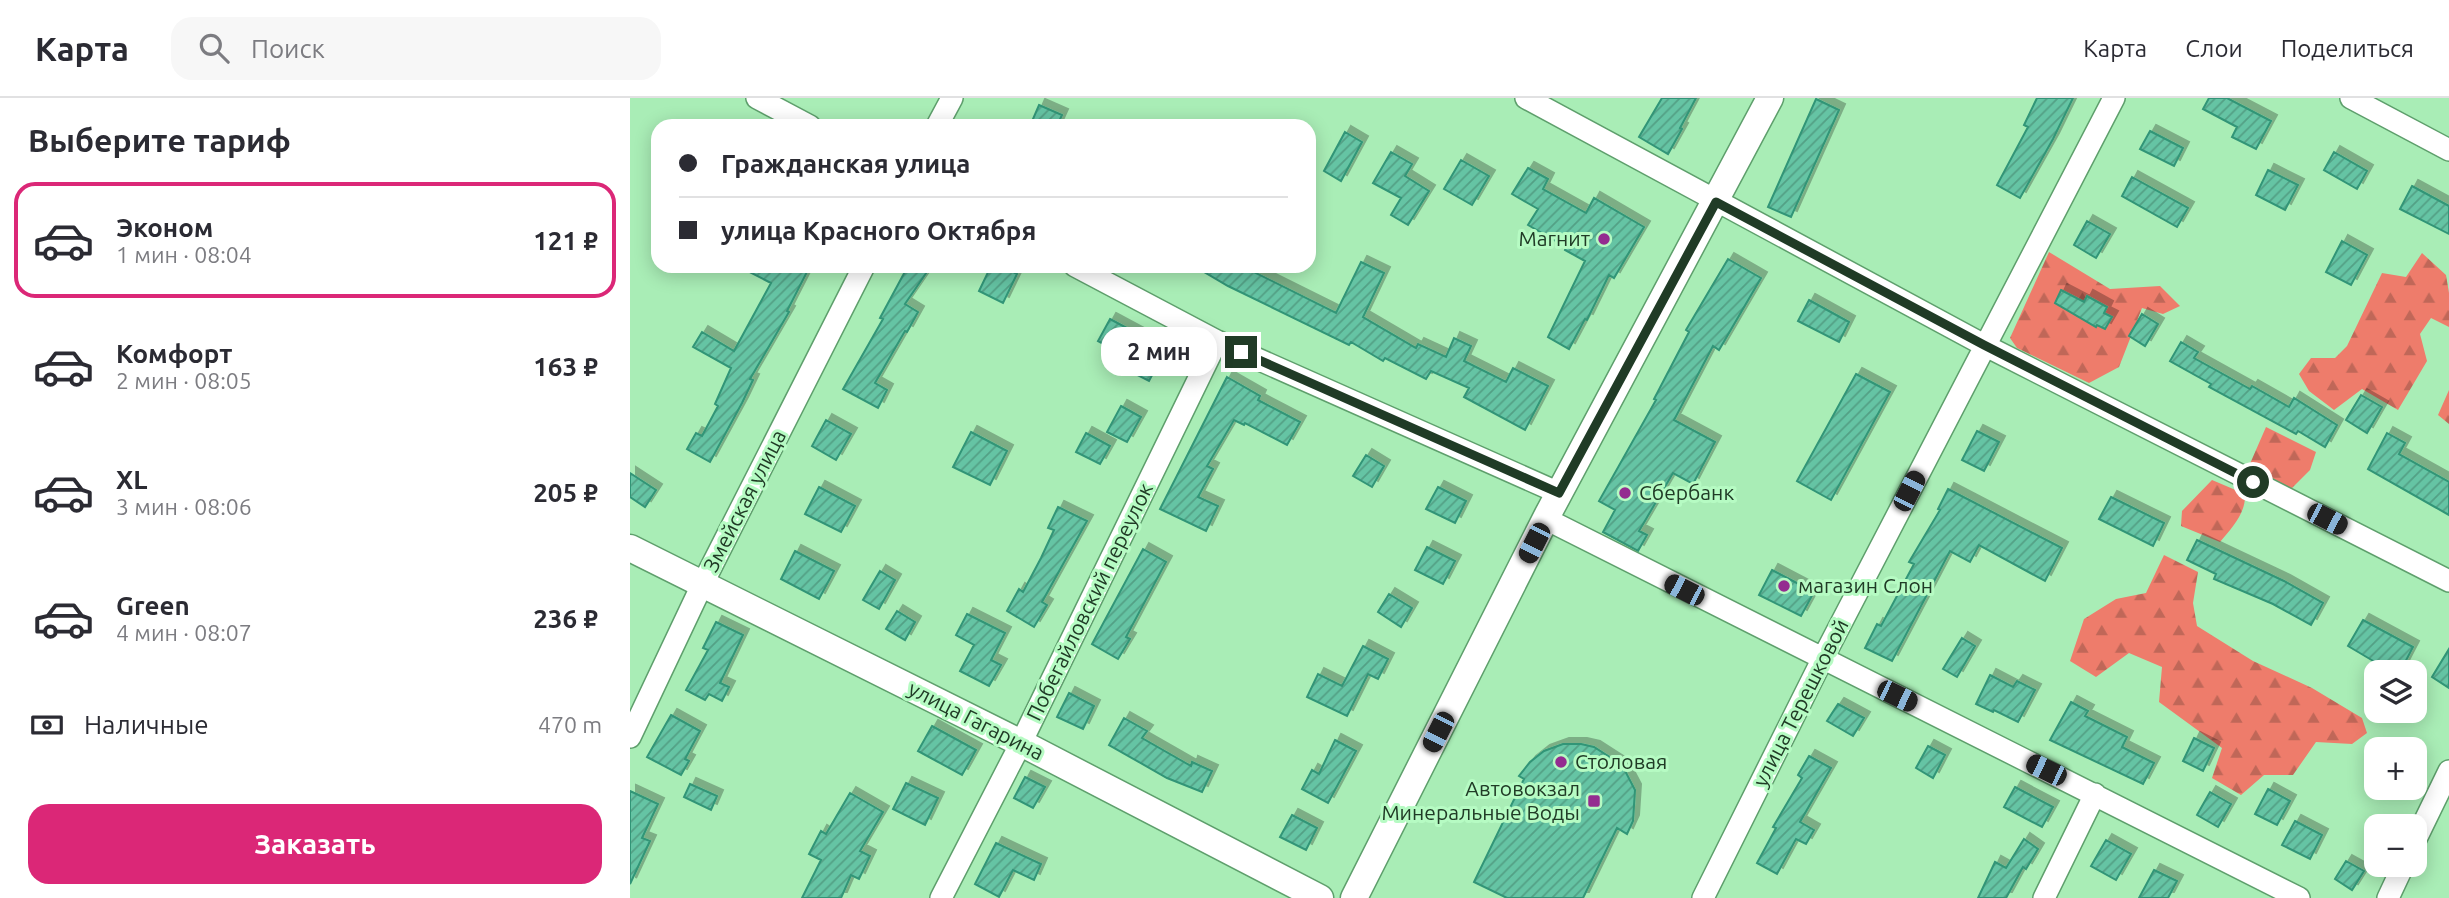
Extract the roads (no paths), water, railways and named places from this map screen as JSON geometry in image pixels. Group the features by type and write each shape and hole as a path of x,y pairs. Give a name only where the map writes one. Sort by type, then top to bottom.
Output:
{"street":[{"path":"757,98 797,119"},
{"path":"940,119 951,98"},
{"path":"1526,98 1984,345 2449,581"},
{"path":"1354,898 1559,493 1770,98"},
{"name":"улица Терешковой","path":"1703,898 1822,660 2113,98"},
{"path":"2351,98 2449,150"},
{"name":"Змейская улица","path":"630,737 702,585 860,273"},
{"path":"1089,273 1217,341 1559,493"},
{"name":"Побегайловский переулок","path":"941,898 1021,743 1217,341"},
{"path":"1546,519 2299,898"},
{"name":"улица Гагарина","path":"630,548 1021,743 1320,898"},
{"path":"2427,816 2449,771"},
{"path":"2044,898 2095,794"},
{"path":"2388,898 2398,877"}],"place":[{"name":"Магнит","path":"1604,239"},
{"name":"Сбербанк","path":"1625,493"},
{"name":"магазин Слон","path":"1784,586"},
{"name":"Столовая","path":"1561,762"},
{"name":"Автовокзал Минеральные Воды","path":"1594,801"}]}
